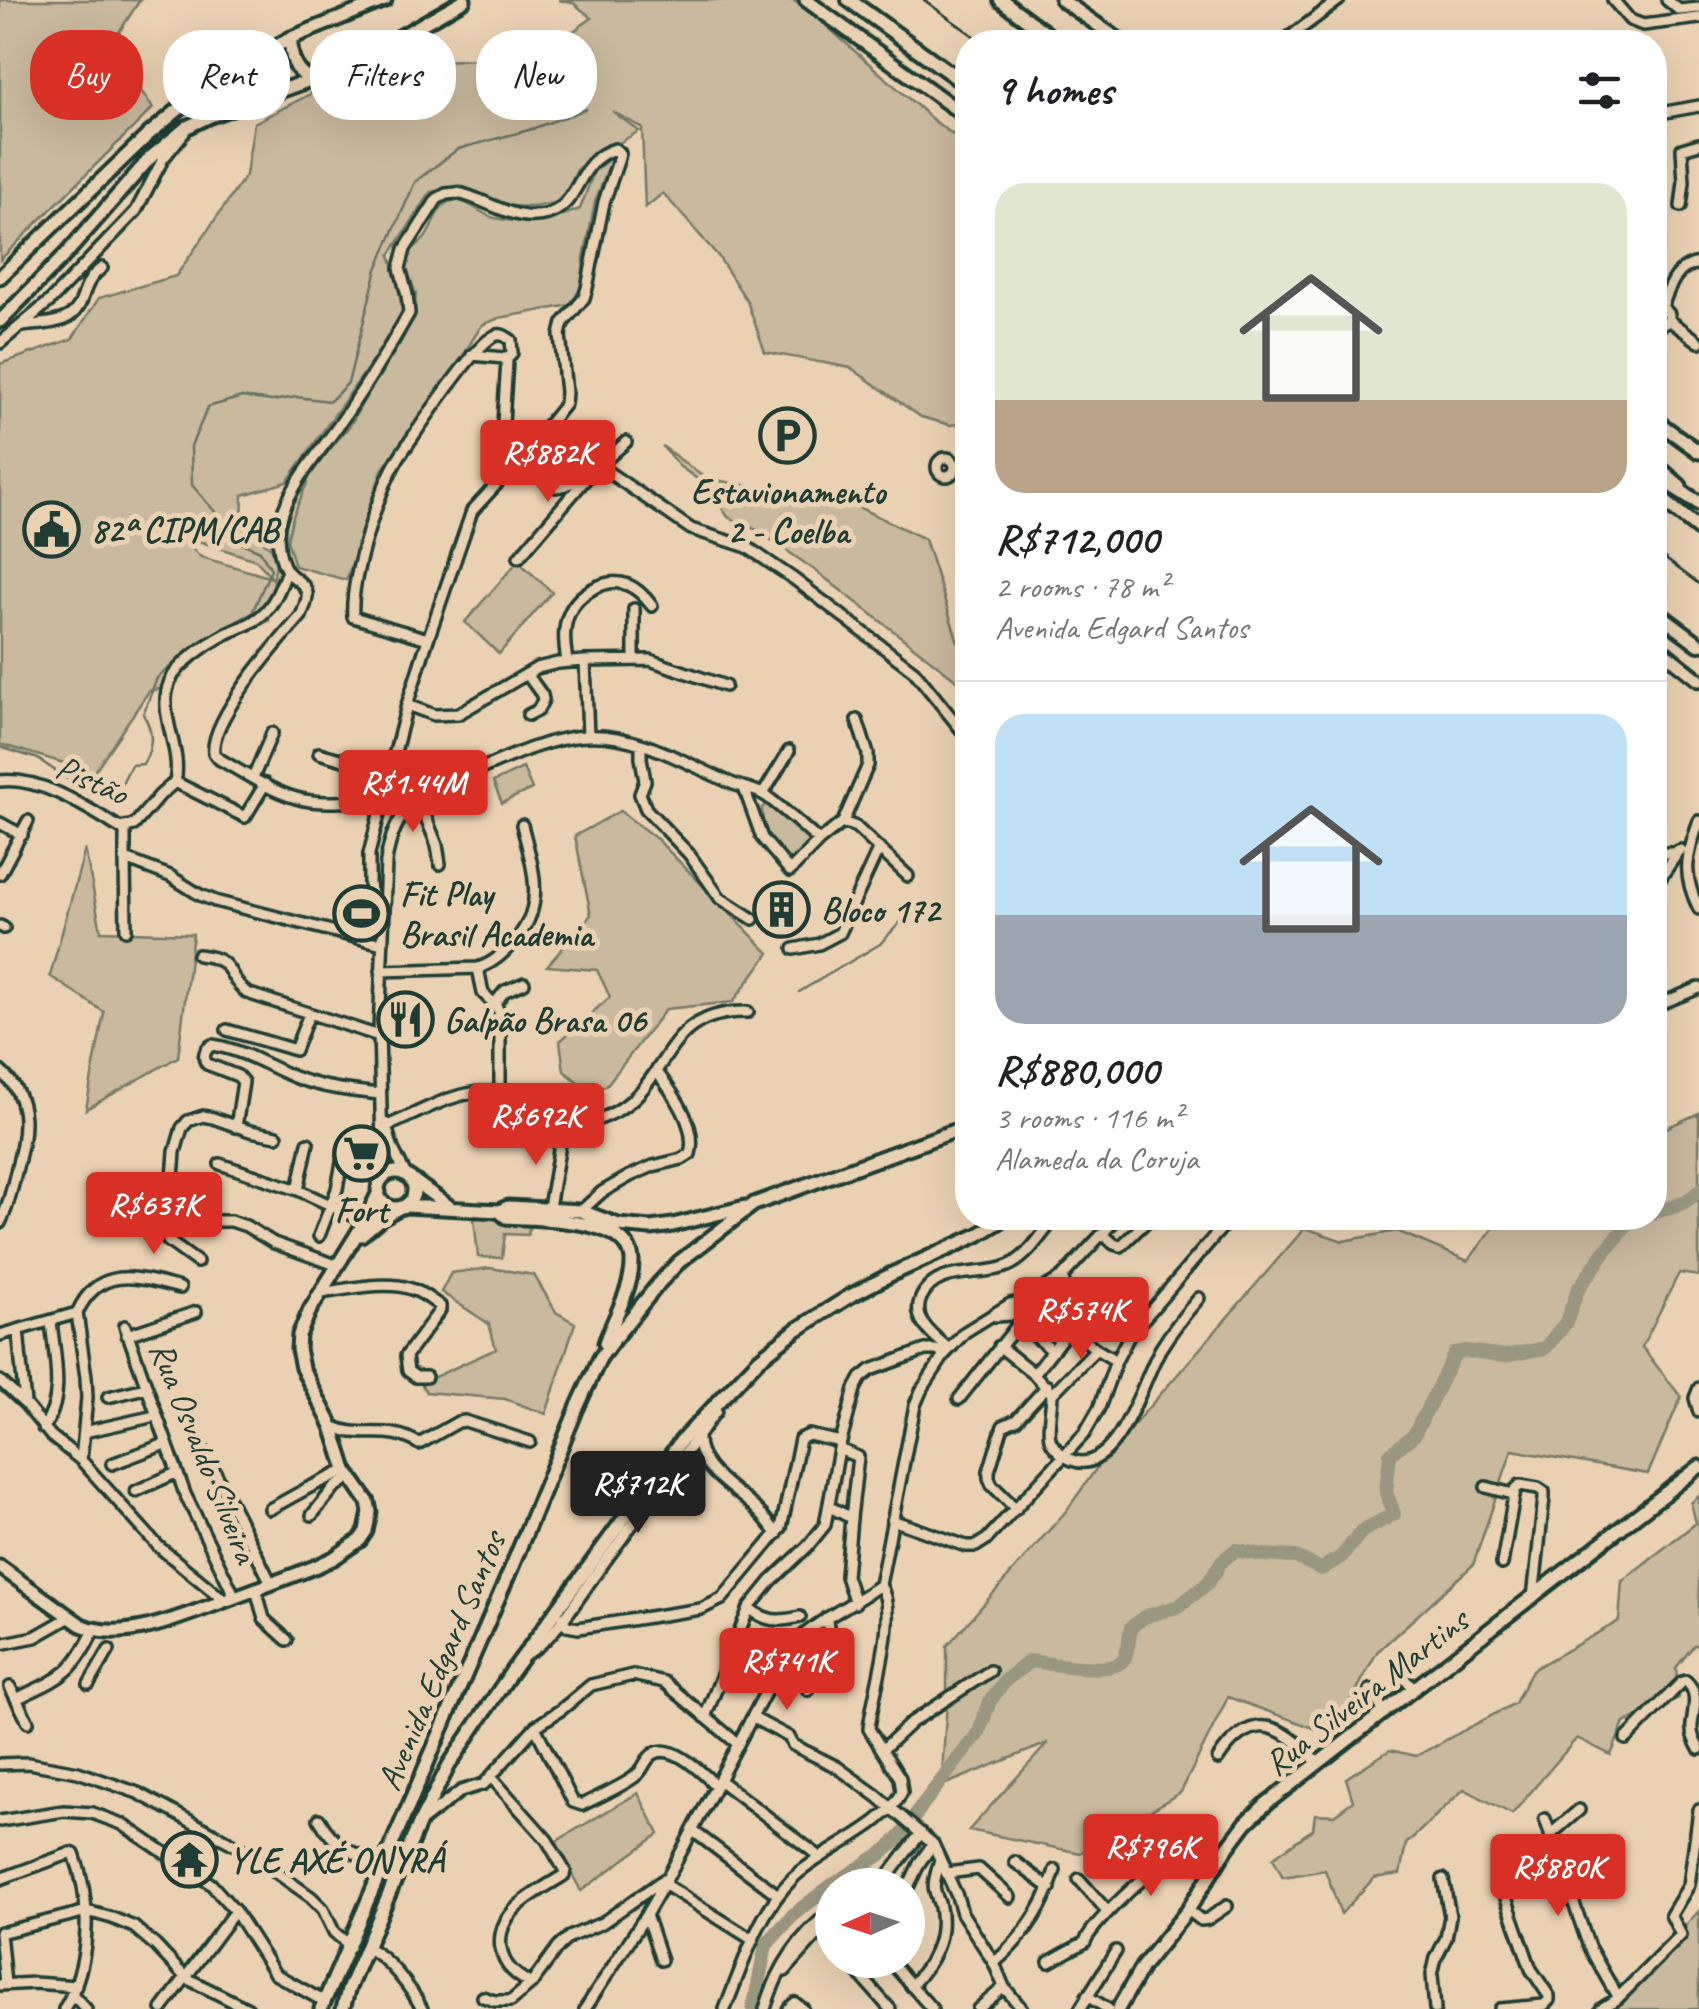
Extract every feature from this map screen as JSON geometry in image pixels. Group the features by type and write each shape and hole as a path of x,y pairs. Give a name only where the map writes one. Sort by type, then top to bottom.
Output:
{"highway":[{"path":"849,0 955,77"},
{"path":"1001,0 1041,30"},
{"path":"1667,482 1699,502"},
{"path":"1667,504 1699,529"},
{"path":"1667,620 1699,644"}],"main road":[{"path":"0,277 183,104 229,72 291,38 386,0"},
{"path":"413,30 464,0"},
{"path":"806,0 955,109"},
{"path":"1062,0 1105,30"},
{"path":"291,38 295,65 310,78"},
{"path":"0,321 66,254 150,158 187,127 310,80"},
{"path":"1667,428 1699,452"},
{"path":"1667,474 1699,502"},
{"path":"1667,655 1699,680"},
{"name":"Avenida Edgard Santos","path":"323,2006 600,1358 679,1262 754,1204 955,1131"},
{"path":"0,1567 94,1630 122,1630 154,1625 230,1599 334,1558 360,1540 370,1522 368,1502 348,1474 332,1426 307,1379 298,1349 301,1328 391,1173 408,1176 451,1208"},
{"path":"351,1244 403,1207 414,1192 408,1176"},
{"path":"379,1188 384,1203 394,1208 508,1207 651,1228 754,1204"},
{"path":"580,1217 619,1236 632,1257 628,1284 600,1358"},
{"name":"Avenida Edgard Santos","path":"343,2009 442,1777 479,1716 680,1442 764,1355 828,1308 986,1230"},
{"name":"Rua Silveira Martins","path":"1118,2009 1142,1967 1188,1910 1246,1824 1267,1803 1699,1467"}],"street":[{"path":"1300,30 1340,0"},
{"path":"1613,0 1630,20 1643,25 1699,18"},
{"path":"1667,0 1679,10 1699,8"},
{"path":"1667,112 1699,106"},
{"path":"0,343 50,301 136,212 163,159 187,127"},
{"path":"1681,206 1682,149 1699,144"},
{"path":"382,799 304,800 253,778 214,753 213,745 238,694 301,616 307,592 288,570 279,541 281,516 307,469 409,313 400,260 437,199 457,193 518,215 544,215 562,207 588,166 603,153 615,149 619,158 604,202 587,288 560,335 565,404 472,510 407,705 369,854 372,896 383,919"},
{"path":"1667,298 1673,278 1689,264 1699,263"},
{"path":"20,327 74,313 88,280 102,268"},
{"path":"50,301 58,320"},
{"path":"1667,311 1699,342"},
{"path":"428,640 353,618 359,565 390,470 472,355 497,335 512,340 502,423 516,444"},
{"path":"472,355 507,360"},
{"path":"519,557 598,465 626,442"},
{"path":"522,456 556,487 590,474"},
{"path":"598,465 691,529 746,547 794,579 914,671 955,722"},
{"name":"Pistão","path":"0,781 36,785 73,800 120,828 134,825 175,782 176,761 166,704 170,680 186,662 220,637 266,612 288,570"},
{"path":"567,662 566,619 584,594 600,586 621,583 637,590 652,606"},
{"path":"634,609 634,659"},
{"path":"407,705 434,715 458,714 546,665 567,662 634,659 662,663 724,686"},
{"path":"584,661 588,736"},
{"path":"528,674 544,700 538,710 528,714"},
{"path":"744,788 762,838 790,871 843,822 868,765 857,720"},
{"path":"253,778 272,733"},
{"path":"379,1188 384,1128 378,1036 386,862 392,833 404,811 418,798 444,784 561,740 588,736 623,738 763,794 819,841"},
{"path":"641,744 646,781 640,798 646,809 689,854 720,898 752,919"},
{"path":"763,794 789,751"},
{"path":"319,753 389,773"},
{"path":"175,782 245,817 265,784"},
{"path":"418,798 440,864"},
{"path":"0,874 28,821"},
{"path":"1699,821 1686,872 1699,908"},
{"path":"843,822 856,827 908,876"},
{"path":"0,823 22,835"},
{"path":"381,971 478,968 492,962 515,942 533,907 535,879 522,825"},
{"path":"125,828 126,930"},
{"path":"1667,869 1692,842"},
{"path":"794,949 819,944 840,933 880,848"},
{"path":"1667,852 1680,851"},
{"path":"125,860 148,866 215,901 382,944"},
{"path":"835,922 851,911"},
{"path":"198,955 226,964 246,993 378,1036"},
{"path":"478,968 483,993 500,1016 500,1095"},
{"path":"494,1004 505,991 524,983"},
{"path":"1667,1001 1699,988"},
{"path":"384,1128 468,1093 490,1092 564,1122 596,1121 632,1100 696,1022 718,1014 748,1012"},
{"path":"227,1030 295,1050 309,1014"},
{"path":"236,1127 244,1082 207,1064 205,1054 212,1045 317,1084 380,1100"},
{"path":"0,1071 16,1090 26,1120 9,1202 0,1222"},
{"path":"580,1217 602,1192 653,1166 690,1154 688,1126 657,1072"},
{"path":"197,1262 168,1242 175,1152 182,1128 204,1116 277,1136"},
{"path":"548,1215 564,1122"},
{"path":"384,1128 408,1176"},
{"path":"298,1190 308,1143"},
{"path":"319,1236 344,1152"},
{"path":"220,1164 298,1190 365,1221"},
{"path":"169,1221 231,1221 274,1244 336,1265"},
{"path":"947,1351 918,1316 918,1307 928,1288 948,1276 1016,1262 1044,1230"},
{"path":"992,1316 1010,1315 1022,1302 1062,1277 1106,1230"},
{"path":"1103,1234 1122,1246 1138,1230"},
{"path":"892,1522 972,1546 988,1538 1092,1422 1116,1361 1142,1320 1220,1230"},
{"path":"81,1460 86,1376 78,1313 91,1292 112,1280 141,1277 180,1288"},
{"path":"1062,1277 1076,1318"},
{"path":"320,1294 398,1286 418,1291 440,1306 406,1356 408,1371 416,1377 426,1377"},
{"path":"1034,1374 1095,1294 1107,1289 1142,1320"},
{"path":"999,1346 1050,1390 1049,1434 1054,1447 1064,1456 1091,1462 1105,1454 1129,1417 1161,1348 1199,1298"},
{"path":"725,2009 767,1909 778,1894 820,1856 892,1808 900,1798 900,1778 869,1725 887,1622 886,1596 880,1584 916,1405 947,1351 965,1332 1010,1304 1022,1302"},
{"name":"Rua Osvaldo Silveira","path":"196,1312 126,1331 176,1473 230,1599"},
{"path":"0,1335 78,1313"},
{"path":"1010,1315 1052,1350"},
{"path":"44,1428 54,1407 56,1382 50,1321"},
{"path":"959,1399 1018,1323"},
{"path":"1069,1328 1116,1361"},
{"path":"18,1330 25,1404"},
{"path":"925,1350 936,1338"},
{"path":"1016,1510 992,1484 989,1471 1003,1426 1016,1420 1096,1349"},
{"path":"705,1717 749,1608 825,1525 832,1477 861,1378 871,1370 925,1350 947,1351"},
{"path":"0,1381 58,1443 81,1460 159,1547 230,1599"},
{"path":"108,1397 145,1388"},
{"path":"1699,1388 1695,1398 1699,1412"},
{"name":"Avenida Edgard Santos","path":"523,1655 538,1647 562,1618 727,1394"},
{"path":"84,1432 155,1416"},
{"path":"332,1426 354,1432 399,1434 419,1444 465,1420 530,1442"},
{"path":"698,1434 698,1449 708,1466 756,1509 777,1534"},
{"path":"562,1618 567,1626 578,1628 709,1606 722,1599 782,1528 800,1440 808,1434 858,1456 846,1576 855,1603"},
{"path":"112,1464 165,1444"},
{"path":"204,1452 271,1583"},
{"path":"136,1490 176,1473"},
{"path":"312,1516 348,1474"},
{"path":"270,1510 308,1488 348,1474"},
{"path":"1502,1564 1513,1494 1520,1486 1538,1488 1544,1492 1532,1598"},
{"path":"1486,1487 1513,1494"},
{"path":"830,1507 851,1518"},
{"path":"585,2009 646,1916 786,1653 826,1618 880,1584"},
{"path":"256,1589 264,1620 287,1640"},
{"path":"749,1608 770,1621 800,1616"},
{"path":"0,1644 35,1638 70,1617"},
{"path":"808,1690 830,1652 826,1618"},
{"path":"16,1699 69,1672 94,1630"},
{"path":"89,1684 109,1650"},
{"path":"882,1750 912,1722 990,1671"},
{"path":"1400,1673 1414,1690"},
{"path":"419,1824 461,1791 480,1787 492,1778 535,1727 591,1685 626,1675 664,1682 738,1744"},
{"path":"1626,1739 1686,1680 1696,1694 1692,1730 1699,1749"},
{"path":"10,1687 28,1722"},
{"path":"1370,1690 1385,1713"},
{"path":"753,1718 788,1737 795,1746 837,1767 933,1844 962,1913 994,1963 1004,1987 1022,2009"},
{"path":"1218,1759 1234,1737 1266,1726 1289,1736 1318,1763"},
{"path":"535,1727 577,1804 628,1782 642,1771 648,1758 660,1753 679,1755 820,1856"},
{"path":"0,1764 28,1763 64,1769 138,1794 246,1851 311,1897 323,1909 334,1932 350,1946"},
{"path":"442,1777 448,1787 461,1791"},
{"path":"492,1778 547,1840 565,1870 513,1910 501,1928 500,1946 507,1966 531,1984"},
{"path":"1550,1834 1579,1810"},
{"path":"1601,2009 1618,1998 1681,1935 1670,1915 1688,1885 1699,1810"},
{"path":"0,1821 64,1811 108,1817 211,1884 236,1911 275,1974 323,2006"},
{"path":"319,1819 331,1838 346,1850 384,1864"},
{"path":"1545,1820 1589,1947 1618,1998"},
{"path":"693,1831 778,1894"},
{"path":"894,1868 921,1833"},
{"path":"917,1868 933,1844"},
{"path":"0,1879 70,1852 74,1854 87,1911 82,1962 64,2009"},
{"path":"911,1986 938,1949 942,1919 934,1888 941,1858"},
{"path":"1015,1862 1050,1888"},
{"path":"1049,1962 1079,1947 1108,1912 1164,1862 1217,1865"},
{"path":"1192,1866 1200,1892"},
{"path":"947,1873 979,1869 1010,1897"},
{"path":"994,1963 1044,1904 1055,1870"},
{"path":"1498,1875 1531,1968 1549,1996 1544,2006 1500,2009"},
{"path":"1079,1878 1108,1912"},
{"path":"1435,2009 1432,1975 1449,1927 1448,1894 1443,1878"},
{"path":"483,1997 511,2002 531,1984 568,1937 613,1916 666,1880"},
{"path":"666,1880 753,1940"},
{"path":"1188,1910 1201,1920 1208,1920 1227,1906"},
{"path":"74,1990 2,1985 0,1933 87,1911 112,1918 146,1936 186,1978 248,2009"},
{"path":"162,2009 236,1911"},
{"path":"646,1916 662,1960"},
{"path":"766,2009 776,1981 815,1937"},
{"path":"367,1948 385,1958 422,2009"},
{"path":"1080,2009 1116,1951"},
{"path":"863,1978 890,2009"},
{"path":"904,1978 932,2009"},
{"path":"978,2009 1004,1987"},
{"path":"74,1990 86,2009"},
{"path":"1087,1996 1108,2009"},
{"path":"788,2009 795,2004 802,2009"}],"shaded area":[{"path":"0,0 140,0 120,30 30,30 30,120 141,120 0,260"},
{"path":"559,0 793,0 955,136 955,424 921,417 851,368 765,352 747,301 718,256 663,193 645,208 642,128 612,111 639,131 578,168 562,201 534,207 507,206 460,185 431,192 390,255 408,311 287,482 243,495 242,524 277,553 269,621 209,649 169,687 149,691 94,772 0,744 0,364 72,339 99,298 176,276 246,175 254,123 290,120 290,105 310,94 310,120 456,120 456,60 476,59 476,120 597,120 597,30 575,30 592,18 573,3","holes":["180,522 180,535 256,560 272,578 201,557 179,536"]},
{"path":"143,94 153,108 143,118"},
{"path":"612,157 595,202 581,288 570,305 499,318 482,325 382,470 346,580 295,566 287,540 293,516 312,471 351,424 401,342 414,313 416,294 406,266 407,253 425,238 442,207 457,201 489,216 517,221 560,216 580,209 594,171"},
{"path":"662,446 705,478 856,506 925,539 955,633 955,679 816,571 757,530 728,517 706,485 679,466"},
{"path":"518,561 552,592 499,654 465,622"},
{"path":"523,768 532,789 502,803 493,782"},
{"path":"768,801 813,844 793,863 763,829 762,808"},
{"path":"620,811 658,840 769,953 733,1002 666,1009 606,1086 588,1090 564,1071 560,1041 610,997 597,970 547,966 591,915 575,836"},
{"path":"85,849 101,931 193,934 178,1057 86,1109 104,1012 50,976"},
{"path":"1699,1113 1699,1276 1679,1273 1642,1347 1681,1397 1648,1474 1512,1450 1473,1565 1377,1652 1333,1735 1228,1697 1181,1792 1080,1853 969,1830 1048,1743 941,1786 947,1646 1303,1230 1343,1241 1397,1231 1468,1261 1492,1230 1667,1230 1667,1128"},
{"path":"474,1218 530,1224 528,1235 505,1234 502,1258 478,1257"},
{"path":"490,1268 534,1275 556,1312 575,1323 546,1414 505,1399 426,1392 421,1383 496,1349 489,1324 441,1292 451,1273"},
{"path":"1699,1496 1699,1645 1694,1645 1676,1668 1679,1698 1624,1723 1611,1755 1577,1738 1512,1814 1464,1789 1406,1844 1400,1874 1374,1878 1341,1914 1325,1870 1283,1877 1273,1858 1313,1829 1315,1814 1334,1815 1353,1801 1346,1778 1390,1750 1416,1756 1515,1703 1532,1670 1619,1621 1622,1581 1696,1523 1691,1503"},
{"path":"638,1793 659,1834 581,1891 555,1842"},
{"path":"1699,1911 1699,2009 1609,2009"}],"waterway":[{"path":"0,747 38,759 72,782 83,786 97,783 113,790 121,785 131,765 143,764 151,739 143,714 157,678 201,641 252,613 271,569 260,551 242,543 192,485 191,446 208,407 242,397 330,401 348,383 377,269 415,182 458,149 556,120"},
{"path":"799,992 880,944 906,916"},
{"path":"1667,1209 1699,1191"},
{"path":"859,1868 902,1835 979,1732 990,1701 1006,1680 1030,1661 1095,1668 1118,1664 1126,1656 1131,1627 1144,1617 1179,1606 1208,1583 1222,1561 1236,1550 1296,1557 1321,1569 1341,1557 1362,1531 1394,1514 1386,1492 1390,1454 1414,1435 1455,1353 1505,1356 1545,1348 1566,1323 1578,1289 1623,1230"},
{"path":"753,2009 766,1945 815,1898"}],"railway":[{"path":"924,0 965,30"},
{"path":"1667,560 1699,584"}],"place":[{"name":"Estavionamento 2 - Coelba","path":"788,435"},
{"name":"82ª CIPM/CAB","path":"52,530"},
{"name":"Bloco 172","path":"782,910"},
{"name":"Fit Play Brasil Academia","path":"361,914"},
{"name":"Galpão Brasa 06","path":"405,1020"},
{"name":"Fort","path":"361,1154"},
{"name":"YLE AXÉ ONYRÁ","path":"190,1860"}]}
